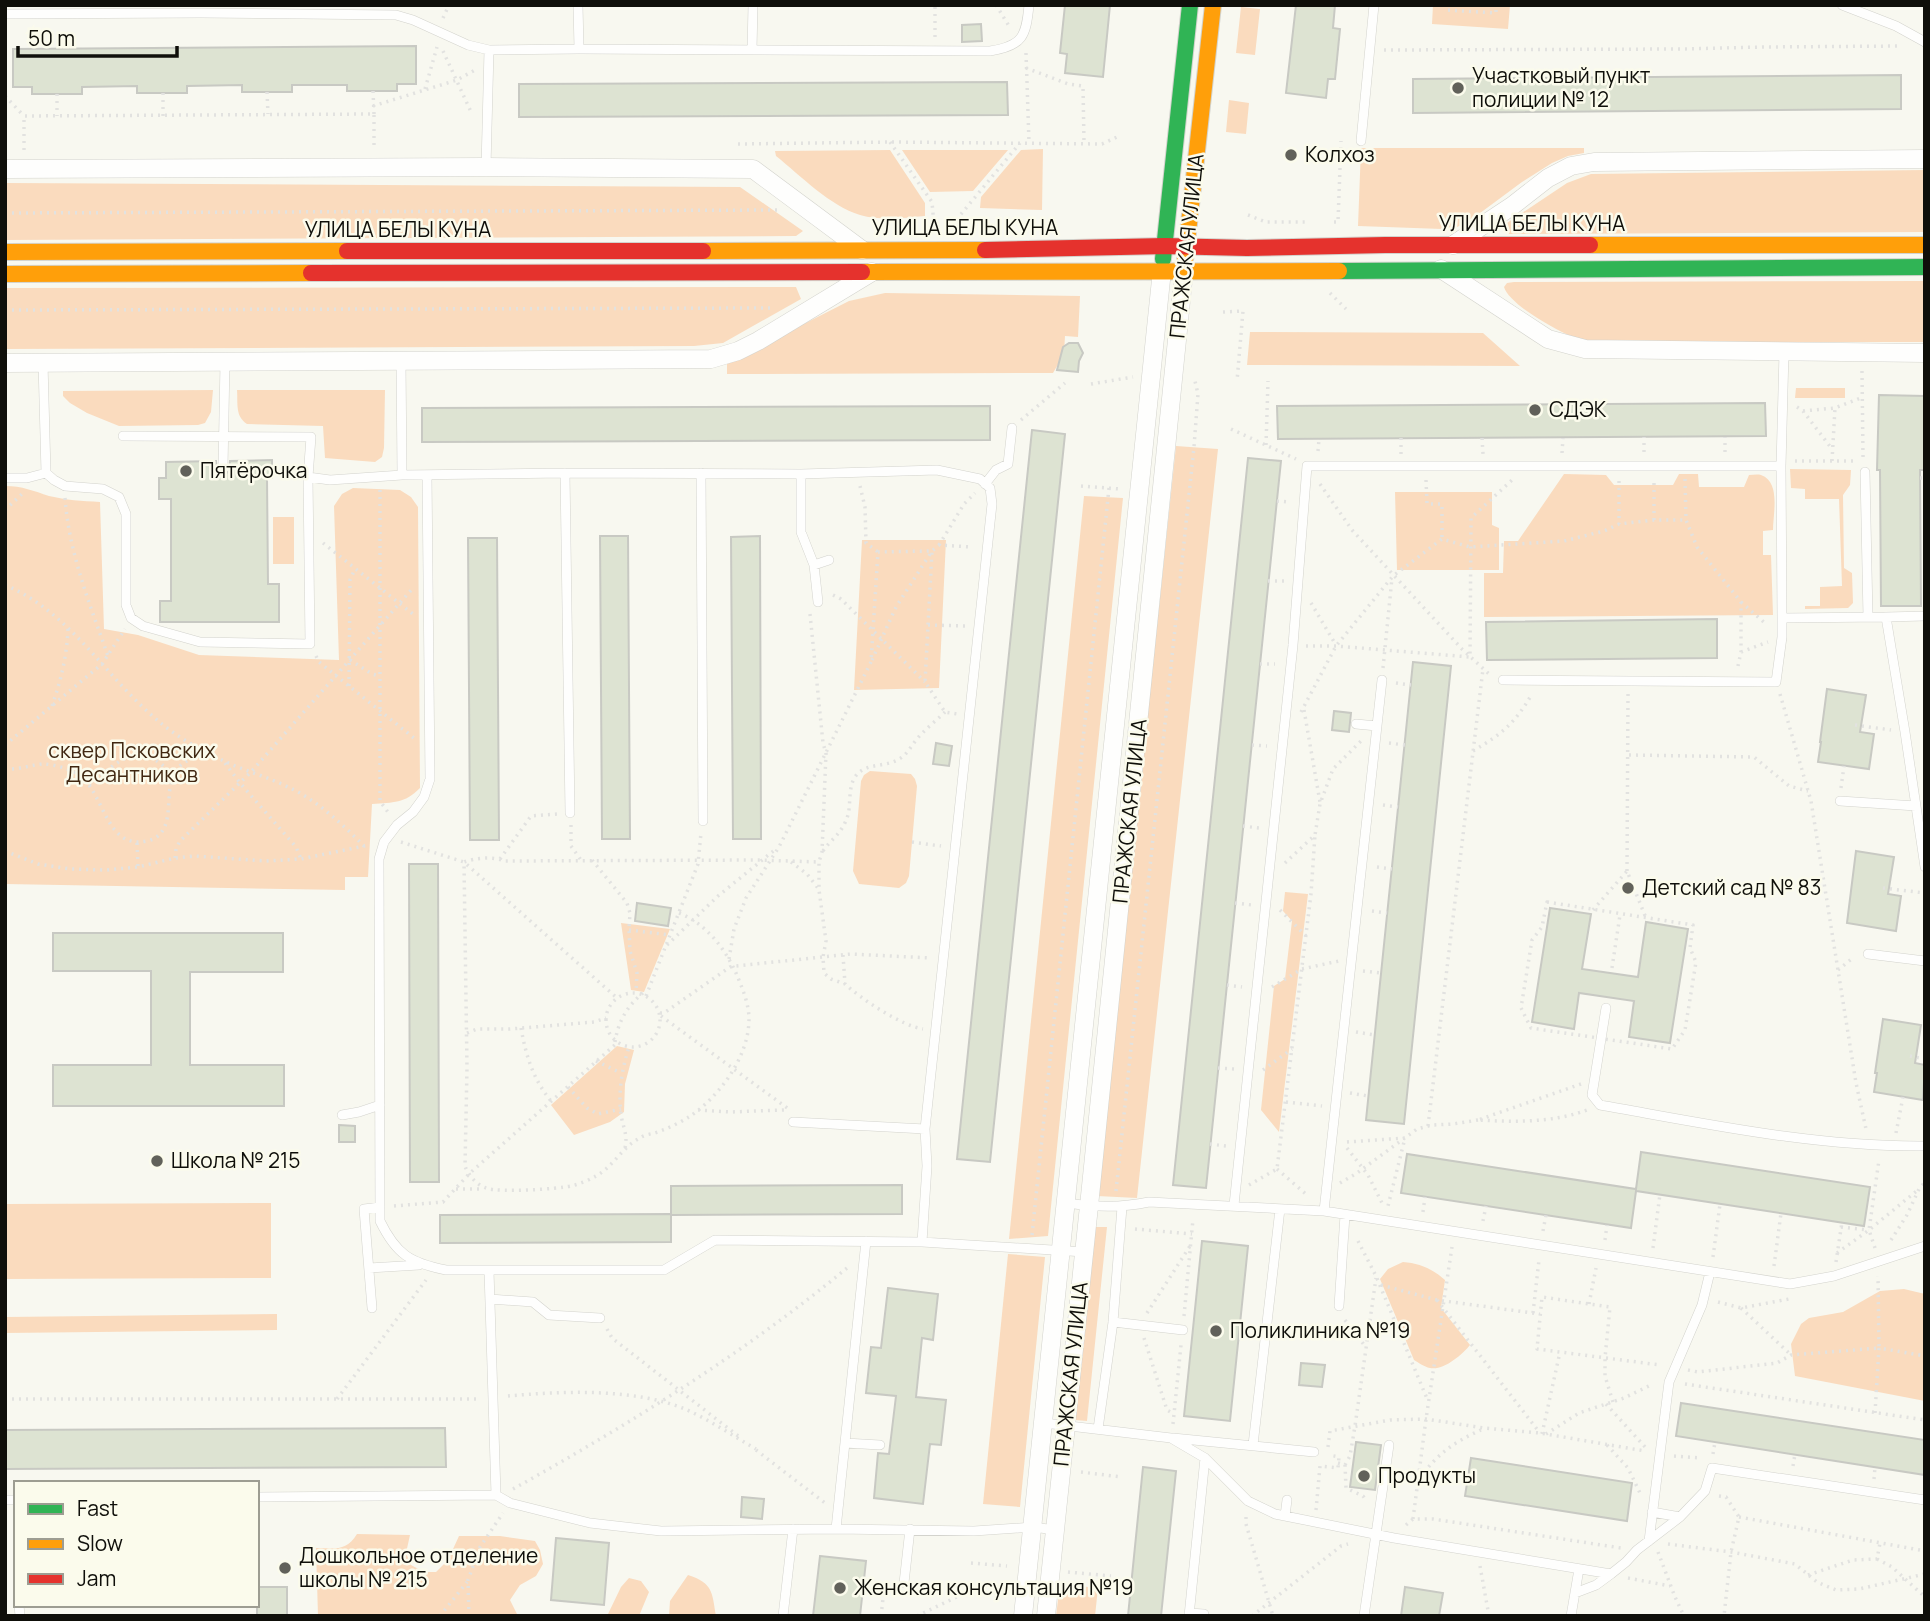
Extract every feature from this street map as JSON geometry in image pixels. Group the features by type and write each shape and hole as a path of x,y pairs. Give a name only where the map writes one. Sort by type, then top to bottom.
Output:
{"street":[{"name":"ПРАЖСКАЯ УЛИЦА","path":"1023,1616 1190,5"},
{"name":"ПРАЖСКАЯ УЛИЦА","path":"1046,1616 1213,5"},
{"path":"1453,245 1512,206 1548,178 1571,166 1594,162 1925,159"},
{"path":"5,169 753,169 862,250"},
{"name":"УЛИЦА БЕЛЫ КУНА","path":"5,252 1925,245"},
{"name":"УЛИЦА БЕЛЫ КУНА","path":"5,274 1925,267"},
{"path":"1441,269 1548,338 1585,349 1925,353"},
{"path":"5,363 711,359 738,351 758,341 872,272"}],"lane":[{"path":"578,5 579,48"},
{"path":"752,50 753,5"},
{"path":"5,14 18,9 335,10 396,15 414,20 468,46 489,50 579,48 990,51 1014,45 1019,40 1026,28 1029,5"},
{"path":"1361,141 1374,5"},
{"path":"1842,5 1896,26 1925,42"},
{"path":"486,167 489,50"},
{"path":"1503,680 1776,682 1782,637 1781,464 1784,352"},
{"path":"401,360 402,475"},
{"path":"223,468 225,361"},
{"path":"43,363 46,473 65,486 103,489 119,497 126,514 126,605 131,618 143,626 200,642 310,644 308,477 311,437 123,436"},
{"path":"985,484 996,470 1008,464 1012,428"},
{"path":"1234,1205 1284,737 1307,466 1654,467 1781,464"},
{"path":"308,477 330,480 402,475 801,474 937,470 980,479 990,488 992,504 925,1129 927,1166 922,1242"},
{"path":"1865,472 1868,617"},
{"path":"5,478 27,478 46,473"},
{"path":"565,473 570,815"},
{"path":"701,473 703,822"},
{"path":"801,474 801,532 814,565 818,602"},
{"path":"421,1265 404,1255 389,1240 380,1221 379,859 384,842 424,797 430,779 427,475"},
{"path":"814,565 830,561"},
{"path":"1782,618 1925,616"},
{"path":"1886,617 1925,867"},
{"path":"1324,1211 1382,680"},
{"path":"1356,724 1377,726"},
{"path":"1840,801 1916,806"},
{"path":"1868,954 1925,961"},
{"path":"1606,1008 1592,1095 1600,1105 1822,1142 1925,1146"},
{"path":"342,1115 380,1105"},
{"path":"793,1122 925,1129"},
{"path":"1066,1203 1122,1207 1149,1202 1324,1211 1790,1284 1834,1276 1925,1246"},
{"path":"372,1308 364,1209 380,1207"},
{"path":"1098,1429 1113,1322 1122,1207"},
{"path":"1254,1445 1280,1209"},
{"path":"1339,1306 1345,1215"},
{"path":"369,1268 421,1265 446,1270 664,1270 715,1240 922,1242 1084,1252"},
{"path":"836,1529 866,1241"},
{"path":"489,1270 496,1495"},
{"path":"1649,1541 1669,1382 1702,1305 1710,1272"},
{"path":"490,1299 533,1302 549,1315 601,1320"},
{"path":"1113,1322 1183,1330"},
{"path":"1044,1423 1314,1452"},
{"path":"1171,1438 1205,1458 1248,1501 1265,1510 1394,1538 1611,1574"},
{"path":"845,1443 880,1445"},
{"path":"1364,1616 1390,1445"},
{"path":"1204,1614 1189,1614 1205,1458"},
{"path":"1575,1593 1596,1585 1680,1517 1705,1490 1712,1468 1925,1500"},
{"path":"259,1497 496,1495 510,1503 590,1523 633,1530 974,1531 1033,1527 1055,1530"},
{"path":"1285,1516 1287,1500"},
{"path":"1652,1512 1680,1517"},
{"path":"783,1616 793,1529"},
{"path":"904,1583 910,1529"},
{"path":"1571,1616 1579,1569"}],"path":[{"path":"935,5 935,50"},
{"path":"996,5 1026,51 1029,142"},
{"path":"1446,5 1446,10 1496,13 1496,5"},
{"path":"1691,5 1754,5"},
{"path":"437,31 439,43 473,117 487,131"},
{"path":"425,89 439,43"},
{"path":"1370,50 1903,46"},
{"path":"373,106 457,80 488,61"},
{"path":"1027,68 1068,84 1083,86 1084,144"},
{"path":"373,91 374,148"},
{"path":"267,92 268,115"},
{"path":"163,93 163,116"},
{"path":"57,94 57,116"},
{"path":"5,96 23,116 24,150"},
{"path":"23,116 373,114"},
{"path":"738,144 1102,144 1117,137"},
{"path":"1326,222 1338,222 1341,141"},
{"path":"890,142 932,202 933,225"},
{"path":"952,225 1021,142"},
{"path":"5,213 784,210"},
{"path":"1248,215 1266,222 1314,222"},
{"path":"5,310 782,308"},
{"path":"1223,312 1243,312 1237,381"},
{"path":"1781,464 1863,461 1862,372"},
{"path":"1091,384 1133,377"},
{"path":"1115,1198 1194,447 1198,394 1195,381"},
{"path":"1266,444 1268,381"},
{"path":"1012,428 1065,383"},
{"path":"1803,411 1835,408 1863,397"},
{"path":"1783,398 1803,411 1832,449"},
{"path":"1832,461 1835,408"},
{"path":"1231,429 1302,461 1352,530 1393,576 1489,675 1503,680"},
{"path":"1685,466 1686,520 1697,547 1741,602 1782,637 1741,652"},
{"path":"1426,467 1426,504 1442,504 1442,539"},
{"path":"1470,657 1471,518 1527,467"},
{"path":"1619,467 1619,524"},
{"path":"1654,467 1654,520"},
{"path":"861,472 866,543 878,552 932,551"},
{"path":"380,477 380,801 397,825"},
{"path":"729,960 734,929 746,898 779,847 896,607 964,503 985,484"},
{"path":"65,486 67,516 74,551 108,656"},
{"path":"1081,486 1122,489"},
{"path":"1031,1248 1109,488"},
{"path":"1442,539 1470,547 1564,541 1604,531 1619,524 1686,520"},
{"path":"309,531 429,627"},
{"path":"1284,737 1304,708 1336,646 1393,576 1442,539"},
{"path":"939,545 987,548"},
{"path":"925,682 932,551"},
{"path":"871,662 878,552"},
{"path":"349,686 350,580 355,569"},
{"path":"175,858 180,841 251,772 428,570"},
{"path":"1382,680 1393,576"},
{"path":"1298,582 1336,646"},
{"path":"5,585 38,602 68,626 124,690 158,721 224,761 291,788 324,810 365,846"},
{"path":"817,587 842,599 925,682 945,712 969,716"},
{"path":"818,602 809,607 826,753 822,852 819,862 819,890 826,941 824,973 913,1028 936,1031"},
{"path":"1735,682 1741,652 1741,602"},
{"path":"5,745 102,664 131,618"},
{"path":"928,625 978,627"},
{"path":"51,707 62,678 68,626"},
{"path":"310,644 319,662 430,750"},
{"path":"1293,645 1470,657"},
{"path":"350,660 380,676"},
{"path":"1428,1126 1483,669"},
{"path":"1472,752 1500,735 1520,714 1541,680"},
{"path":"1628,681 1627,870 1646,918"},
{"path":"1776,682 1808,791 1856,1083 1869,1144"},
{"path":"1304,708 1320,804"},
{"path":"822,852 839,834 848,815 855,777 869,767 903,758 918,737 945,712"},
{"path":"1855,725 1870,727"},
{"path":"1277,1169 1320,804 1332,769 1377,726"},
{"path":"5,769 44,764 78,774 97,795 109,823 122,838 136,843 153,840 164,828 173,775 181,765 208,752"},
{"path":"89,784 124,759 141,754 159,761 173,775"},
{"path":"1629,755 1754,757 1789,786 1808,791"},
{"path":"224,761 296,847 301,859"},
{"path":"1840,801 1843,766"},
{"path":"500,859 531,816 570,815 571,845 581,860"},
{"path":"380,1207 443,1202 469,1174 616,1043 617,1030 626,1010 645,993 679,913 698,860 703,822"},
{"path":"1269,879 1315,835"},
{"path":"5,851 38,864 70,869 106,870 195,856 265,861 301,859 384,842"},
{"path":"399,842 464,862 617,998"},
{"path":"912,842 955,848"},
{"path":"136,843 138,867"},
{"path":"665,946 718,896 779,847"},
{"path":"464,862 500,859 819,862"},
{"path":"592,860 627,903 630,912 630,951 637,973 636,993"},
{"path":"464,862 465,1166 469,1174 482,1187 488,1189"},
{"path":"791,862 807,874 819,890"},
{"path":"1593,910 1627,870"},
{"path":"1883,888 1925,893"},
{"path":"1547,902 1593,910 1693,925 1689,948 1696,962 1685,1030 1672,1049 1531,1028 1521,1008 1532,940 1542,927 1547,902"},
{"path":"1265,908 1283,911 1306,936"},
{"path":"455,1189 502,1191 576,1185 607,1169 640,1137 675,1124 698,1110 716,1092 733,1069 744,1046 749,1022 744,993 729,960 704,927 679,913"},
{"path":"1612,968 1620,914"},
{"path":"629,930 670,935"},
{"path":"660,1014 733,967 860,954 943,959"},
{"path":"1838,970 1850,959 1868,954"},
{"path":"843,955 845,984"},
{"path":"1256,997 1302,969 1351,959"},
{"path":"636,993 645,993 656,1005 660,1014 660,1026 654,1038 643,1045 629,1047 616,1043 606,1018 610,1005 617,998 636,993"},
{"path":"660,1014 790,1110 698,1110"},
{"path":"466,1033 477,1029 510,1030 594,1022 606,1018"},
{"path":"521,1028 531,1068 551,1101"},
{"path":"624,1150 627,1139 621,1109 621,1073 629,1047"},
{"path":"1247,1082 1292,1049"},
{"path":"1910,1056 1925,1059"},
{"path":"596,1061 621,1073"},
{"path":"1478,1120 1579,1084 1593,1083"},
{"path":"568,1086 587,1108 598,1114 621,1109"},
{"path":"1894,1146 1903,1097"},
{"path":"1286,1102 1335,1108"},
{"path":"1326,1190 1363,1169 1417,1129 1478,1120 1544,1120 1580,1113 1600,1105"},
{"path":"1405,1138 1387,1211 1363,1169 1342,1143 1405,1138"},
{"path":"1875,1413 1879,1260 1869,1230 1881,1145"},
{"path":"1235,1193 1277,1169"},
{"path":"1277,1169 1324,1211"},
{"path":"1837,1253 1869,1230 1925,1182"},
{"path":"1879,1260 1907,1215 1919,1189"},
{"path":"1651,1262 1660,1194"},
{"path":"1710,1272 1720,1203"},
{"path":"1772,1281 1781,1213"},
{"path":"1345,1215 1376,1276 1377,1284 1429,1403"},
{"path":"1834,1276 1841,1225 1869,1230"},
{"path":"1120,1228 1192,1234"},
{"path":"1394,1538 1413,1518 1454,1232"},
{"path":"1532,1313 1541,1245"},
{"path":"1589,1304 1598,1254"},
{"path":"511,1490 678,1390 771,1328 845,1270"},
{"path":"337,1399 432,1272"},
{"path":"1377,1284 1437,1300 1540,1314"},
{"path":"1377,1284 1365,1346 1350,1456 1345,1465 1346,1488 1363,1496 1378,1515"},
{"path":"1613,1402 1605,1376 1605,1358 1610,1307 1542,1297 1537,1349 1605,1358 1675,1367"},
{"path":"1437,1300 1542,1434"},
{"path":"1339,1306 1352,1330 1365,1346"},
{"path":"1741,1308 1791,1355"},
{"path":"601,1320 612,1338 830,1507"},
{"path":"1698,1372 1777,1363 1791,1355 1878,1348 1925,1356"},
{"path":"1542,1434 1560,1352"},
{"path":"1542,1434 1579,1413 1613,1402 1657,1382 1925,1420"},
{"path":"496,1397 580,1392 659,1402 684,1409 707,1420 756,1449"},
{"path":"5,1399 488,1399"},
{"path":"1325,1467 1330,1431 1390,1420 1426,1419 1542,1434 1649,1452 1606,1404"},
{"path":"707,1420 711,1415"},
{"path":"1419,1480 1429,1465 1455,1442 1484,1428"},
{"path":"1607,1445 1636,1481 1651,1524"},
{"path":"1315,1522 1320,1466 1338,1468 1339,1457 1326,1455"},
{"path":"1659,1455 1713,1458"},
{"path":"1338,1463 1345,1465"},
{"path":"1079,1472 1121,1477"},
{"path":"1717,1495 1726,1497 1739,1517 1731,1552 1724,1616"},
{"path":"1248,1501 1246,1524 1273,1616"},
{"path":"1739,1517 1925,1551"},
{"path":"1413,1518 1637,1550"},
{"path":"440,1616 468,1580 480,1547 499,1520"},
{"path":"1252,1616 1341,1546 1375,1533"},
{"path":"1671,1535 1662,1543 1658,1552 1684,1616"},
{"path":"1662,1543 1795,1564 1817,1581 1836,1590 1860,1589 1925,1574"},
{"path":"1877,1559 1880,1543"},
{"path":"1478,1552 1489,1616"},
{"path":"1808,1575 1853,1560 1877,1559 1892,1567 1925,1597"},
{"path":"971,1563 1007,1566"},
{"path":"1067,1572 1111,1576"},
{"path":"1611,1574 1671,1586"},
{"path":"468,1580 469,1616"},
{"path":"881,1616 884,1590 904,1583"},
{"path":"917,1616 967,1592"}],"green space":[{"path":"1433,5 1510,5 1508,29 1432,24"},
{"path":"1241,7 1260,9 1255,55 1236,53"},
{"path":"1229,100 1249,103 1246,134 1226,132"},
{"path":"1361,148 1584,148 1584,153 1552,163 1468,222 1442,229 1358,226"},
{"path":"1043,149 1042,210 980,208 981,197 1021,150"},
{"path":"890,150 925,203 925,216 876,218 849,211 816,190 776,156 775,151"},
{"path":"902,150 1008,150 973,191 930,192"},
{"path":"1925,170 1925,232 1509,234 1504,225 1567,183 1591,174"},
{"path":"5,183 740,187 803,231 796,236 5,240"},
{"path":"1925,281 1925,342 1591,341 1571,336 1544,322 1514,301 1504,287 1507,283 1514,282"},
{"path":"796,287 801,299 723,343 694,346 5,349 5,288"},
{"path":"885,293 1080,296 1078,337 1065,336 1064,354 1053,373 727,374 727,363 849,301"},
{"path":"1250,332 1483,333 1520,366 1247,365"},
{"path":"1796,388 1845,388 1845,398 1795,398"},
{"path":"213,390 211,412 205,423 198,425 119,426 87,413 63,396 63,391"},
{"path":"237,390 385,390 382,457 375,462 325,458 323,426 247,424 239,413"},
{"path":"1176,446 1218,449 1137,1198 1097,1196"},
{"path":"1790,469 1851,470 1850,485 1843,495 1844,568 1852,573 1853,603 1848,608 1805,609 1805,606 1820,606 1820,587 1842,586 1839,499 1805,499 1805,489 1791,488"},
{"path":"1564,474 1606,475 1614,485 1673,485 1679,474 1698,474 1699,487 1744,487 1749,475 1761,475 1767,479 1774,491 1773,530 1763,531 1763,555 1771,555 1773,615 1484,617 1484,573 1503,573 1504,541 1518,541"},
{"name":"сквер Псковских Десантников","path":"5,486 49,496 100,502 104,629 138,635 199,655 339,660 334,506 342,494 353,488 400,490 411,497 418,507 420,788 404,800 372,804 368,877 345,877 345,890 5,884"},
{"path":"1395,492 1492,492 1492,525 1499,528 1499,570 1397,570"},
{"path":"1084,496 1123,498 1048,1236 1009,1239"},
{"path":"273,517 294,517 294,564 273,564"},
{"path":"862,540 946,540 939,688 854,690"},
{"path":"870,771 911,774 917,786 909,876 906,883 899,888 859,884 853,871 861,781"},
{"path":"1285,892 1308,894 1279,1132 1261,1110 1274,986 1285,979 1292,921 1283,911"},
{"path":"621,923 670,929 644,992 631,990"},
{"path":"617,1046 634,1050 625,1084 624,1112 610,1122 574,1135 551,1105"},
{"path":"271,1203 271,1278 5,1279 5,1204"},
{"path":"1095,1227 1107,1227 1087,1421 1075,1420"},
{"path":"1008,1254 1045,1257 1020,1507 983,1504"},
{"path":"1403,1262 1426,1267 1445,1280 1441,1308 1470,1345 1441,1367 1428,1367 1414,1360 1380,1279 1388,1269"},
{"path":"1904,1289 1925,1294 1925,1401 1795,1376 1791,1344 1801,1324 1809,1318 1843,1312 1880,1291"},
{"path":"277,1314 277,1330 5,1333 5,1317"},
{"path":"357,1534 410,1535 406,1553 411,1565 424,1572 436,1572 448,1560 459,1536 500,1536 535,1541 543,1564 536,1576 520,1585 510,1600 518,1616 318,1616 316,1548 344,1546"},
{"path":"688,1575 707,1585 716,1616 669,1616 670,1601"},
{"path":"629,1578 641,1581 649,1592 639,1616 603,1616 608,1614 621,1587"},
{"path":"1060,1584 1098,1588 1095,1616 1056,1616"}],"building":[{"path":"1065,5 1110,5 1103,77 1065,73 1067,54 1060,53"},
{"path":"1296,5 1335,5 1333,28 1340,29 1335,79 1328,79 1326,98 1286,93"},
{"path":"981,24 982,41 962,42 962,25"},
{"path":"416,46 416,84 397,84 397,91 347,91 347,85 292,85 292,92 242,92 242,85 187,86 187,93 137,93 137,86 82,87 82,94 32,94 32,87 13,87 13,49"},
{"path":"1901,75 1901,109 1413,113 1413,79"},
{"path":"1007,82 1008,115 519,117 519,84"},
{"path":"1069,343 1078,343 1083,353 1078,372 1057,370 1063,347"},
{"path":"1879,395 1925,396 1924,470 1920,470 1921,606 1881,606 1880,470 1877,470"},
{"path":"1765,403 1766,436 1278,439 1277,406"},
{"path":"990,406 990,440 422,442 422,408"},
{"path":"1032,430 1065,434 990,1162 957,1159"},
{"path":"1248,458 1281,461 1206,1188 1173,1185"},
{"path":"272,460 272,478 267,478 268,584 279,584 279,622 160,622 160,601 171,601 171,499 159,499 159,478 166,478 166,462 216,461 217,471 224,475 229,471 230,461"},
{"path":"600,536 628,536 630,839 602,839"},
{"path":"760,536 761,839 733,839 731,537"},
{"path":"468,538 497,538 499,840 470,840"},
{"path":"1717,619 1717,658 1487,660 1486,622"},
{"path":"1413,662 1451,666 1404,1124 1366,1120"},
{"path":"1827,689 1866,695 1860,732 1874,734 1869,769 1818,762"},
{"path":"1334,711 1351,713 1349,732 1332,730"},
{"path":"936,743 952,746 949,766 933,764"},
{"path":"1856,851 1894,857 1888,894 1901,896 1896,931 1847,923"},
{"path":"409,864 438,864 439,1182 410,1182"},
{"path":"637,903 671,908 668,926 635,921"},
{"path":"1550,908 1591,914 1582,969 1638,977 1646,922 1688,929 1670,1043 1629,1037 1634,1001 1579,993 1574,1029 1532,1022"},
{"path":"53,933 283,933 283,972 190,972 190,1065 284,1065 284,1106 53,1106 53,1065 151,1065 151,971 53,971"},
{"path":"1883,1019 1921,1025 1915,1063 1925,1065 1923,1100 1874,1092"},
{"path":"339,1125 355,1126 355,1142 339,1142"},
{"path":"1641,1152 1870,1187 1864,1226 1636,1191 1631,1228 1401,1193 1407,1154 1636,1189"},
{"path":"902,1185 902,1214 671,1215 671,1186"},
{"path":"671,1214 671,1242 440,1243 440,1215"},
{"name":"Поликлиника №19","path":"1202,1241 1248,1246 1230,1421 1184,1416"},
{"path":"888,1288 938,1294 933,1340 922,1338 916,1397 946,1400 941,1445 930,1444 923,1504 874,1498 878,1453 889,1454 896,1396 866,1393 871,1347 881,1348"},
{"path":"1301,1363 1325,1365 1322,1387 1299,1385"},
{"path":"1681,1403 1925,1440 1925,1475 1676,1436"},
{"path":"445,1428 446,1467 5,1469 5,1430"},
{"name":"Продукты","path":"1356,1442 1381,1445 1375,1490 1350,1487"},
{"path":"1471,1458 1632,1483 1627,1521 1465,1496"},
{"path":"1143,1467 1176,1471 1161,1616 1128,1616"},
{"path":"742,1497 764,1499 762,1519 741,1517"},
{"path":"556,1538 609,1543 604,1605 551,1600"},
{"name":"Женская консультация №19","path":"820,1556 866,1561 860,1616 813,1616"},
{"path":"259,1587 287,1587 287,1616 257,1616"},
{"path":"1405,1587 1443,1593 1439,1616 1401,1616"}],"traffic: fast":[{"path":"1163,259 1190,5"},
{"path":"1339,271 1925,267"}],"traffic: slow":[{"path":"1185,260 1213,5"},
{"path":"1590,245 1925,245"},
{"path":"703,251 985,250"},
{"path":"5,252 347,251"},
{"path":"862,272 1339,271"},
{"path":"5,274 311,273"}],"traffic: jam":[{"path":"985,250 1165,246 1247,248 1590,245"},
{"path":"347,251 703,251"},
{"path":"311,273 862,272"}],"place":[{"name":"Участковый пункт полиции № 12","path":"1458,88"},
{"name":"Колхоз","path":"1291,155"},
{"name":"СДЭК","path":"1535,410"},
{"name":"Пятёрочка","path":"186,471"},
{"name":"Детский сад № 83","path":"1628,888"},
{"name":"Школа № 215","path":"157,1161"},
{"name":"Поликлиника №19","path":"1216,1331"},
{"name":"Продукты","path":"1364,1476"},
{"name":"Дошкольное отделение школы № 215","path":"285,1568"},
{"name":"Женская консультация №19","path":"840,1588"}]}
